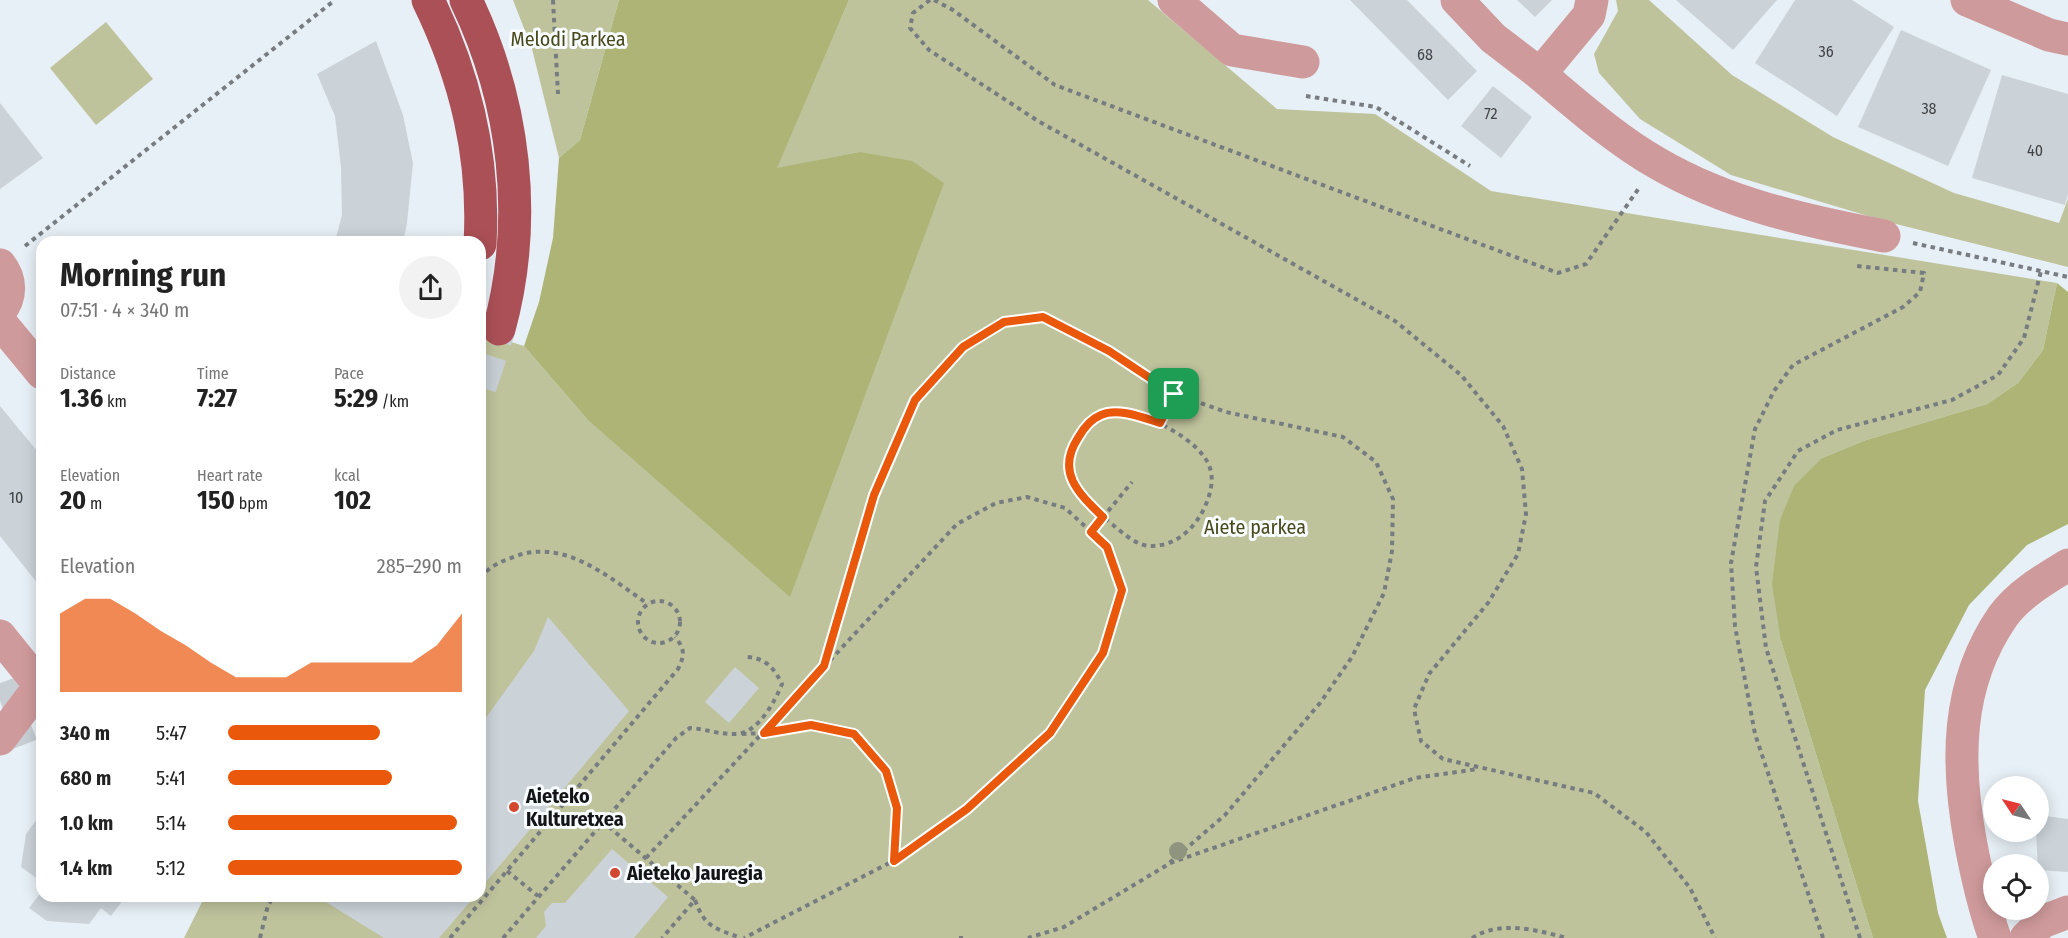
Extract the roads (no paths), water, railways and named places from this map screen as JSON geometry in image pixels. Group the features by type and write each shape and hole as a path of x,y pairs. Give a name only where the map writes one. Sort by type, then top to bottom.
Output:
{"main road":[{"path":"428,0 460,74 469,108 480,180 480,236"},
{"path":"466,0 492,63 502,100 514,177 514,255 499,329"}],"street":[{"path":"1174,0 1232,50 1302,62"},
{"path":"1457,0 1493,38 1592,117 1657,163 1726,196 1787,216 1884,236"},
{"path":"1540,74 1589,15 1592,0"},
{"path":"1967,0 2049,35 2068,39"},
{"path":"0,265 8,280 9,288 7,300 0,311"},
{"path":"0,322 36,366"},
{"path":"1983,873 1962,789 1960,748 1970,682 1980,656 2004,614 2037,584 2068,566"},
{"path":"0,636 36,681"},
{"path":"0,739 36,693"},
{"path":"1962,789 1956,828 1967,914 1975,938"},
{"path":"2049,908 2068,911"},
{"path":"2026,938 2042,922 2068,911"},
{"path":"1992,920 1995,938"}],"tunnel":[{"path":"486,369 499,329"},
{"path":"0,701 36,687"},
{"path":"0,736 36,722"}],"place":[{"name":"Aieteko Kulturetxea","path":"514,807"},
{"name":"Aieteko Jauregia","path":"615,873"}],"park label":[{"name":"Melodi Parkea","path":"568,39"},
{"name":"Aiete parkea","path":"1255,527"}]}
